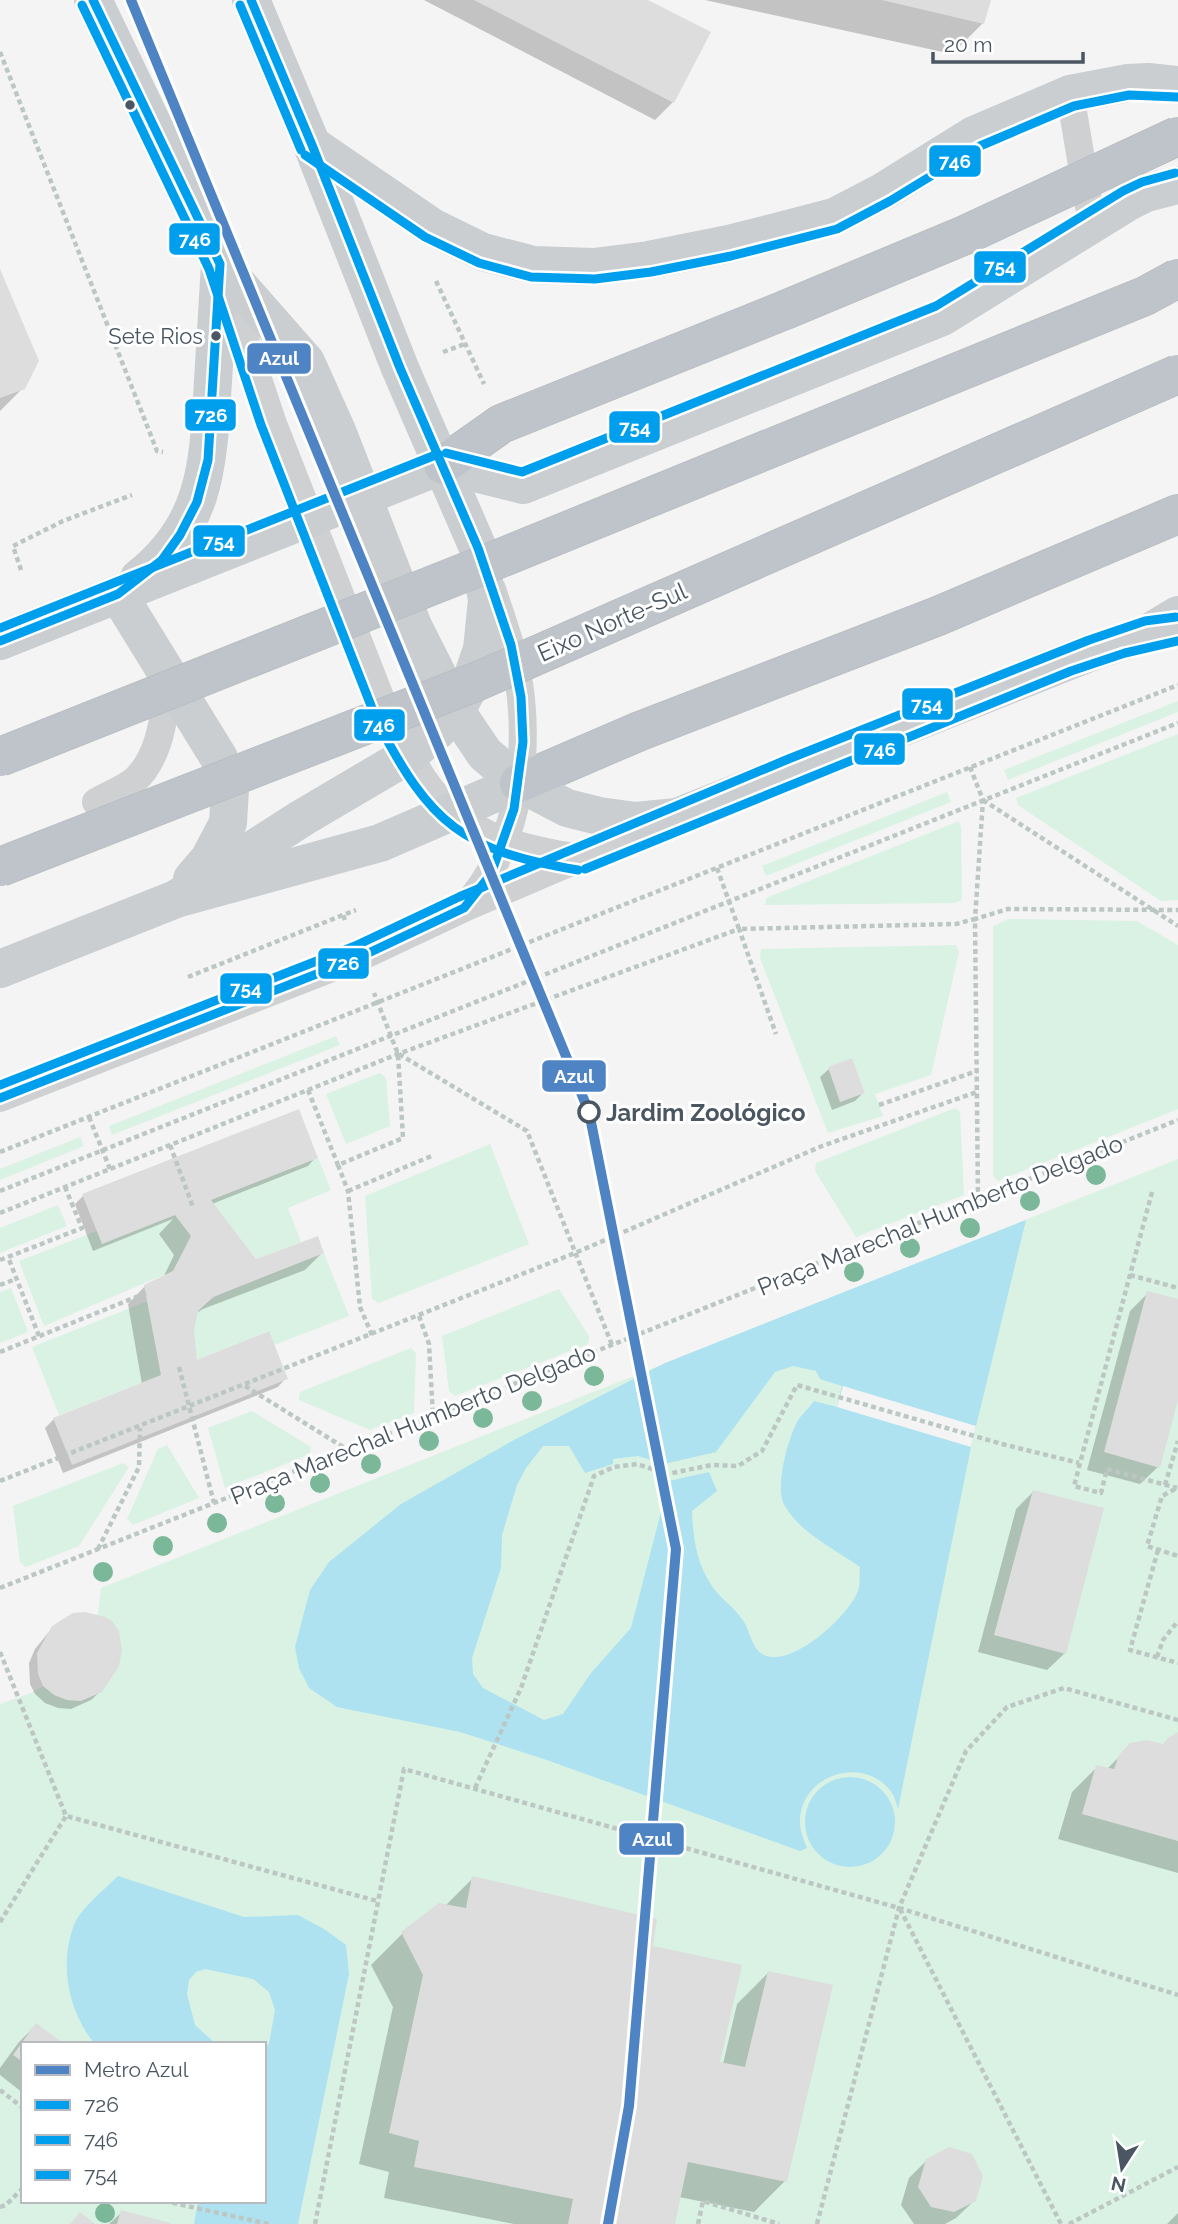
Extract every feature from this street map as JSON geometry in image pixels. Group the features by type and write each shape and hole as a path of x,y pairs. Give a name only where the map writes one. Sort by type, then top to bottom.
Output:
{"highway":[{"path":"443,465 500,424 965,235 1178,136"},
{"path":"0,757 485,564 1145,296 1178,278"},
{"name":"Eixo Norte-Sul","path":"0,867 478,681 1178,374"},
{"path":"519,783 640,732 939,616 1178,514"}],"main road":[{"path":"93,0 220,264 306,362 337,430 413,626 456,711 485,754 519,783 567,808 599,816 636,821 677,817 1082,656 1168,626"},
{"path":"176,900 302,818 409,755 456,711 469,687 482,649 487,600 478,548 400,368 312,145 251,0"},
{"path":"312,145 432,227 483,252 533,265 594,267 716,247 834,217 884,191 974,135 1070,94 1148,82 1178,85"},
{"path":"0,641 443,465 523,485 942,317 1146,193 1178,185"},
{"path":"118,594 162,560 180,535 197,502 208,460 220,264"},
{"path":"118,594 171,677 227,776 231,800 228,823 209,859 176,900"},
{"path":"0,969 176,900 380,842 519,783"}],"lane":[{"path":"1070,94 1092,224"},
{"path":"220,264 272,421 388,718 409,755 429,787 451,811 473,828 504,842 580,859"},
{"path":"464,908 491,874 504,842 519,783 523,742 521,697 511,645 478,548"},
{"path":"96,802 132,782 144,771 155,750 171,677"},
{"path":"0,1098 360,957 464,908 677,817"}],"path":[{"path":"432,227 425,256 500,424"},
{"path":"21,570 13,546 63,521 132,495"},
{"path":"0,1152 1178,685"},
{"path":"0,1191 1178,723"},
{"path":"970,767 983,800 975,919 978,1199"},
{"path":"983,800 1178,926"},
{"path":"717,868 776,1034"},
{"path":"338,1165 403,1138 398,1054 343,915 365,907"},
{"path":"0,1213 398,1054 739,929 956,924 1008,909 1178,910"},
{"path":"398,1054 527,1131 612,1345"},
{"path":"879,1105 976,1071"},
{"path":"308,1090 348,1191 360,1307 372,1335"},
{"path":"0,1482 575,1253 822,1146 977,1092"},
{"path":"89,1117 110,1169"},
{"name":"Praça Marechal Humberto Delgado","path":"0,1588 1178,1120"},
{"path":"170,1145 193,1208"},
{"path":"348,1191 434,1155"},
{"path":"0,1260 82,1227 65,1187"},
{"path":"1152,1192 1074,1486 1101,1493 1107,1469 1177,1488"},
{"path":"8,1257 40,1336"},
{"path":"1130,1275 1178,1288"},
{"path":"0,1285 16,1279"},
{"path":"0,1352 146,1293"},
{"path":"419,1316 429,1344 433,1416"},
{"path":"179,1367 214,1503"},
{"path":"244,1385 348,1450"},
{"path":"475,1788 521,1688 594,1476 614,1467 637,1464 667,1474 712,1465 738,1466 762,1451 797,1385 1002,1444 1079,1463"},
{"path":"97,1550 139,1467 139,1427"},
{"path":"1165,1485 1178,1441"},
{"path":"1177,1488 1162,1496 1147,1546 1178,1556"},
{"path":"1158,1550 1130,1650 1178,1663"},
{"path":"1157,1657 1163,1640 1178,1621"},
{"path":"0,1652 66,1816"},
{"path":"817,2224 900,1908 967,1751 1007,1707 1064,1688 1178,1720"},
{"path":"315,2224 376,1901 404,1769 900,1908 1178,1995"},
{"path":"66,1816 376,1901"},
{"path":"0,1922 66,1816"},
{"path":"900,1908 1061,2224"},
{"path":"0,2090 21,2106"},
{"path":"1069,2224 1178,2167"},
{"path":"0,2207 21,2191"},
{"path":"698,2224 704,2202 779,2224"},
{"path":"172,2203 269,2224"}],"green space":[{"path":"1178,701 1178,712 1008,780 1004,770"},
{"path":"1178,734 1178,900 1161,901 1018,805 1016,798"},
{"path":"947,792 951,802 766,876 762,866"},
{"path":"959,821 962,900 955,903 765,905 766,898"},
{"path":"1008,919 1137,921 1178,945 1178,1109 998,1181 993,1176 993,926"},
{"path":"956,945 959,952 931,1075 875,1094 883,1116 828,1133 760,958 761,949","holes":["852,1058 865,1093 840,1102 828,1067"]},
{"path":"336,1036 340,1045 112,1135 109,1126"},
{"path":"380,1073 386,1078 390,1126 346,1144 326,1094"},
{"path":"955,1108 960,1112 964,1195 856,1237 815,1171 816,1163"},
{"path":"80,1137 84,1146 0,1180 0,1169"},
{"path":"490,1144 529,1244 379,1303 372,1299 365,1196"},
{"path":"318,1158 331,1190 288,1208 301,1242 256,1259 211,1200"},
{"path":"1178,1159 1178,2224 0,2224 0,1704 43,1686 96,1630 101,1588"},
{"path":"58,1205 67,1226 0,1253 0,1228"},
{"path":"175,1215 191,1236 173,1271 44,1326 19,1261 97,1231"},
{"path":"324,1253 349,1316 274,1345 268,1331 197,1360 195,1324 198,1312 205,1304 235,1287"},
{"path":"11,1288 28,1332 0,1343 0,1292"},
{"path":"559,1289 589,1336 588,1344 455,1396 449,1391 442,1336"},
{"path":"148,1301 161,1375 59,1415 32,1347"},
{"path":"411,1348 416,1353 414,1413 370,1430 299,1400 300,1392"},
{"path":"252,1411 311,1447 310,1454 225,1488 208,1428"},
{"path":"167,1445 199,1498 133,1525 127,1519 158,1449"},
{"path":"123,1463 129,1467 79,1546 26,1567 20,1562 13,1506"}],"water":[{"path":"1026,1220 971,1447 898,1809 891,1791 877,1779 863,1773 834,1775 821,1782 810,1793 803,1806 800,1825 807,1848 800,1851 544,1759 460,1732 337,1707 309,1688 299,1668 295,1647 310,1590 329,1562 401,1504 512,1441 665,1363","holes":["793,1366 816,1371 820,1379 842,1386 837,1407 814,1401 799,1419 786,1452 781,1488 785,1506 800,1525 860,1567 857,1593 831,1627 789,1654 776,1657 764,1655 756,1648 745,1623 717,1593 705,1575 698,1557 692,1511 717,1491 709,1472 669,1481 631,1628 591,1673 563,1714 544,1720 483,1688 473,1674 472,1658 501,1568 502,1535 517,1485 543,1446 569,1446 585,1473 613,1464 613,1459 638,1456 664,1464 716,1452 775,1372"]},
{"path":"850,1777 867,1780 882,1790 892,1805 895,1822 892,1839 882,1854 867,1864 850,1867 833,1864 818,1854 808,1839 805,1822 808,1805 818,1790 833,1780"},
{"path":"118,1876 244,1917 298,1915 346,1945 349,1974 298,2224 194,2224 198,2203 266,2203 266,2046 269,2044 275,2010 269,1992 253,1979 205,1969 196,1972 189,1980 187,1994 195,2025 214,2042 94,2042 78,2017 73,2003 67,1956 74,1925 94,1899"}],"pier":[{"path":"843,1386 976,1426 971,1447 837,1407"}],"building":[{"path":"474,0 648,0 711,32 674,103"},
{"path":"882,0 991,0 984,24"},
{"path":"0,269 39,361 25,389 0,398"},
{"path":"852,1058 865,1093 840,1102 828,1067"},
{"path":"299,1109 318,1158 211,1200 256,1259 318,1236 324,1253 213,1297 198,1311 194,1331 197,1360 269,1331 288,1379 72,1465 53,1418 161,1375 144,1285 173,1271 191,1236 175,1215 102,1244 82,1194"},
{"path":"1147,1291 1178,1299 1178,1400 1160,1468 1104,1452"},
{"path":"1033,1490 1104,1508 1066,1654 994,1635"},
{"path":"85,1612 105,1617 112,1621 119,1631 122,1650 119,1666 102,1692 81,1701 67,1700 54,1695 43,1686 38,1674 37,1653 52,1626 73,1613"},
{"path":"1178,1732 1178,1841 1082,1814 1096,1765 1114,1769 1119,1755 1130,1743 1147,1740 1163,1744"},
{"path":"472,1876 657,1919 653,1946 742,1965 720,2062 745,2067 768,1971 833,1985 787,2182 688,2162 675,2224 568,2224 573,2199 414,2167 419,2141 389,2133 423,1975 401,1932 439,1903 466,1908"},
{"path":"36,2023 61,2042 22,2042"},
{"path":"21,2044 21,2061 13,2055"},
{"path":"949,2147 972,2154 983,2176 976,2201 954,2212 931,2207 918,2187 926,2159"},
{"path":"121,2210 170,2223 170,2224 117,2224"},
{"path":"80,2212 95,2224 70,2224"}],"metro line":[{"name":"Azul","path":"131,0 589,1112 676,1549 629,2106 608,2224"}],"transit line":[{"name":"726","path":"0,641 118,594 162,560 180,535 197,502 208,460 220,264 93,0"},
{"name":"726","path":"0,1098 360,957 464,908 491,874 514,809 523,742 521,697 511,645 478,548 400,368 312,145 251,0"},
{"name":"746","path":"82,5 209,269 261,425 377,721 396,756 415,785 454,827 478,842 506,853 578,870"},
{"name":"746","path":"240,5 301,150"},
{"name":"746","path":"305,155 425,237 479,263 531,277 595,279 651,272 731,256 837,229 890,201 980,146 1074,106 1129,95 1177,97"},
{"name":"754","path":"446,453 522,472 936,306 1123,191 1142,182 1175,173"},
{"name":"754","path":"0,628 438,454"},
{"name":"754","path":"0,1085 355,946 459,897 786,760 1089,640 1145,621 1176,617"},
{"name":"746","path":"585,869 1071,671 1125,653 1178,641"}],"place":[{"name":"Sete Rios","path":"216,336"},
{"name":"Jardim Zoológico","path":"589,1112"}]}
